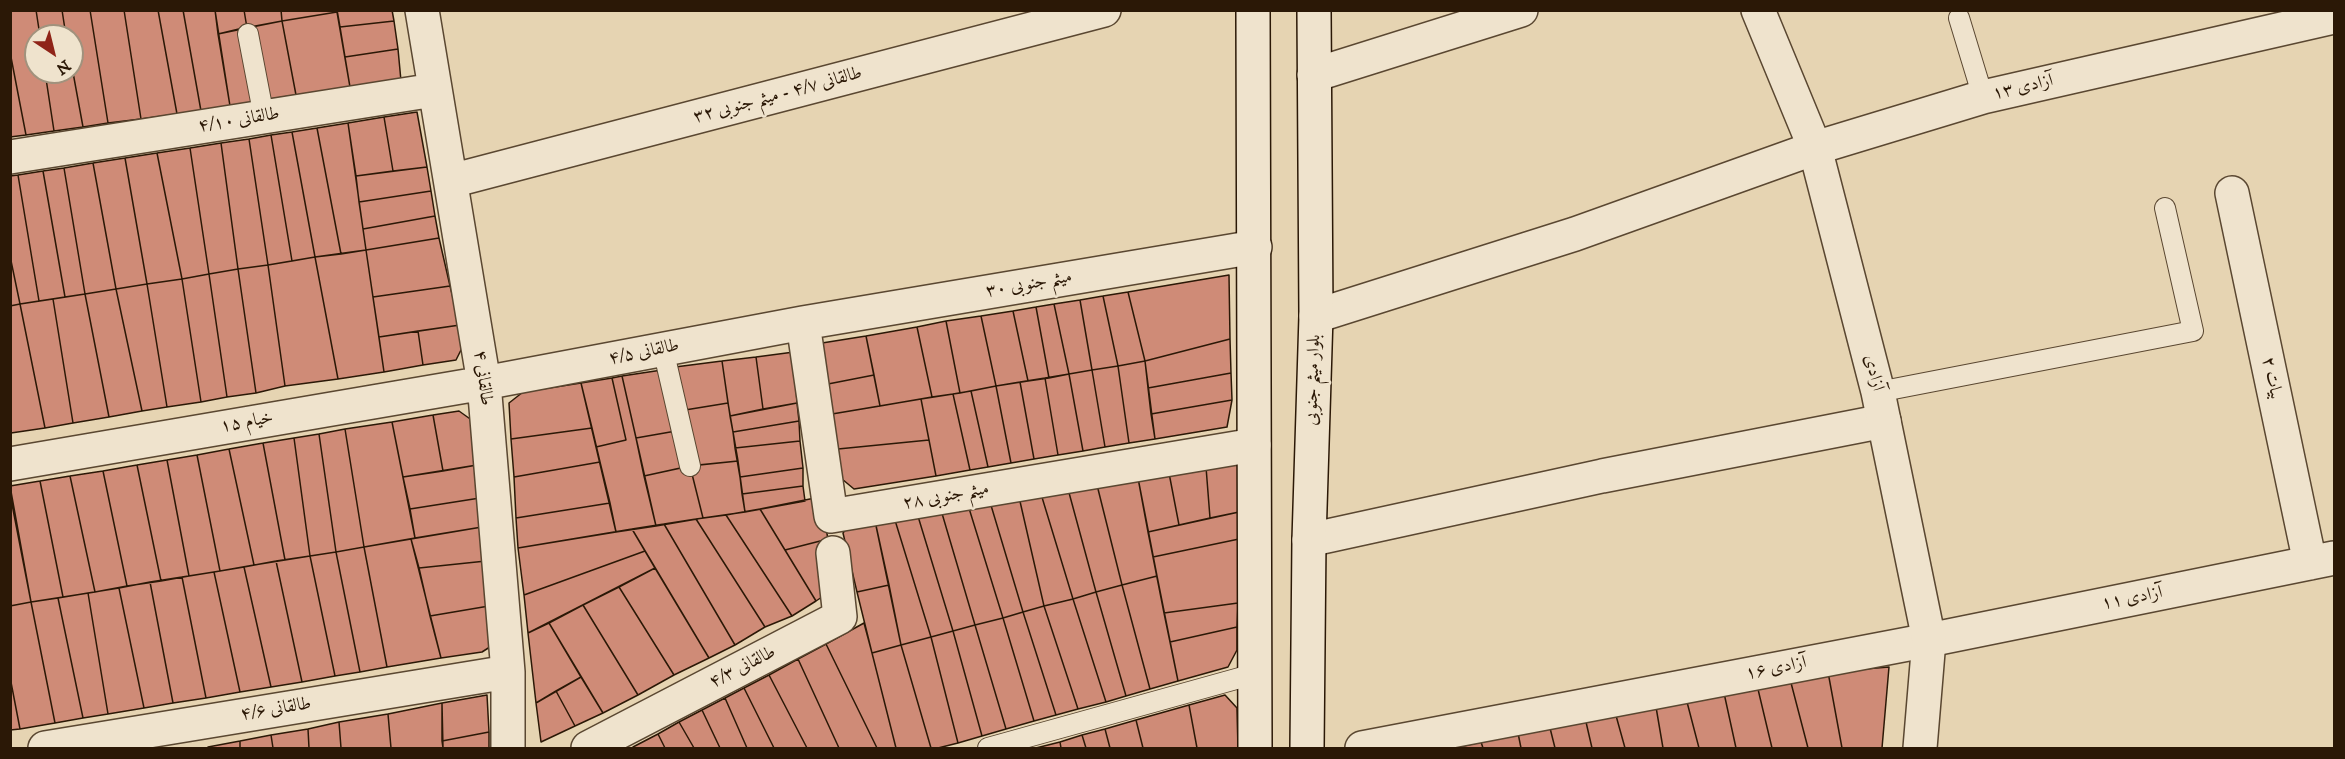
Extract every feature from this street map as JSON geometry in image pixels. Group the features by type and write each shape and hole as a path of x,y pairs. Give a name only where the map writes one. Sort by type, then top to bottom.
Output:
{"street":[{"name":"طالقانی ۴","path":"422,10 484,383 507,672 508,748"},
{"name":"طالقانی ۴/۷ - میثم جنوبی ۳۲","path":"451,181 1104,10"},
{"path":"1253,10 1255,748"},
{"name":"بلوار میثم جنوبی","path":"1307,748 1309,540 1316,316 1314,10"},
{"name":"آزادی","path":"1758,10 1815,148 1881,407 1929,640 1920,748"},
{"path":"1314,75 1515,13"},
{"name":"آزادی ۱۳","path":"1316,316 1575,234 1815,148 1983,97 2326,16"},
{"name":"طالقانی ۴/۱۰","path":"10,157 434,90"},
{"name":"بیات ۲","path":"2232,193 2322,560"},
{"name":"میثم جنوبی ۳۰","path":"803,323 1255,247"},
{"name":"طالقانی ۴/۵","path":"484,383 803,323"},
{"name":"میثم جنوبی ۲۸","path":"803,323 831,516 1254,445"},
{"name":"خیام ۱۵","path":"10,464 484,383"},
{"path":"1309,540 1602,476 1881,407"},
{"name":"طالقانی ۴/۳","path":"588,748 840,617 832,553"},
{"name":"آزادی ۱۱","path":"1929,640 2322,560"},
{"name":"آزادی ۱۶","path":"1362,748 1929,640"},
{"name":"طالقانی ۴/۶","path":"45,748 507,672"}],"lane":[{"path":"1959,18 1983,97"},
{"path":"248,34 264,117"},
{"path":"1881,407 2193,331 2165,207"},
{"path":"663,349 690,466"},
{"path":"988,748 1254,674"}],"building":[{"path":"10,10 36,10 38,24 24,24 24,84 47,84 54,131 26,135 10,52"},
{"path":"36,10 62,10 64,24 38,24"},
{"path":"62,10 90,10 108,123 83,127 75,84 84,84 84,24 64,24"},
{"path":"90,10 124,10 141,119 108,123"},
{"path":"124,10 158,10 177,114 141,119"},
{"path":"158,10 183,10 201,111 177,114"},
{"path":"183,10 215,10 230,106 201,111"},
{"path":"215,10 244,10 247,28 218,34"},
{"path":"244,10 281,10 282,21 247,28"},
{"path":"281,10 337,10 337,12 282,21"},
{"path":"337,10 392,10 394,21 340,27"},
{"path":"337,12 350,87 296,95 282,21"},
{"path":"282,21 296,95 264,100 250,27"},
{"path":"394,21 398,49 345,57 340,27"},
{"path":"243,28 258,102 230,106 218,34"},
{"path":"398,49 401,81 350,87 345,57"},
{"path":"10,52 26,135 10,137"},
{"path":"47,84 75,84 83,127 54,131"},
{"path":"417,112 427,167 393,171 384,117"},
{"path":"384,117 393,171 356,176 348,123"},
{"path":"348,123 366,250 341,254 317,128"},
{"path":"317,128 341,254 315,257 292,132"},
{"path":"292,132 315,257 292,261 271,135"},
{"path":"271,135 292,261 268,265 249,139"},
{"path":"249,139 268,265 238,269 221,143"},
{"path":"221,143 238,269 209,274 190,148"},
{"path":"190,148 209,274 182,279 157,153"},
{"path":"157,153 182,279 147,284 125,158"},
{"path":"125,158 147,284 116,289 93,163"},
{"path":"93,163 116,289 85,294 64,168"},
{"path":"427,167 431,191 359,202 356,176"},
{"path":"64,168 85,294 65,297 43,171"},
{"path":"43,171 65,297 39,301 18,175"},
{"path":"18,175 39,301 20,304 10,256 10,176"},
{"path":"431,191 435,216 363,229 359,202"},
{"path":"435,216 439,238 366,250 363,229"},
{"path":"439,238 450,286 373,297 366,250"},
{"path":"366,250 384,372 338,379 315,257"},
{"path":"10,256 20,304 10,306"},
{"path":"315,257 338,379 285,386 268,265"},
{"path":"268,265 285,386 256,393 238,269"},
{"path":"238,269 256,393 227,397 209,274"},
{"path":"209,274 227,397 201,402 182,279"},
{"path":"1229,275 1230,339 1145,361 1128,292"},
{"path":"182,279 201,402 167,407 147,284"},
{"path":"147,284 167,407 142,411 116,289"},
{"path":"450,286 460,325 379,337 373,297"},
{"path":"116,289 142,411 109,417 85,294"},
{"path":"1128,292 1145,361 1118,366 1103,296"},
{"path":"85,294 109,417 73,423 53,299"},
{"path":"1103,296 1118,366 1092,370 1080,300"},
{"path":"53,299 73,423 45,428 20,304"},
{"path":"1080,300 1092,370 1069,374 1054,304"},
{"path":"20,304 45,428 11,433 10,306"},
{"path":"1054,304 1069,374 1049,378 1036,307"},
{"path":"1036,307 1049,378 1028,381 1013,311"},
{"path":"1013,311 1028,381 996,386 981,316"},
{"path":"981,316 996,386 960,393 946,321"},
{"path":"946,321 960,393 932,397 917,327"},
{"path":"460,325 464,344 456,360 423,365 418,331"},
{"path":"917,327 932,397 880,406 866,336"},
{"path":"418,331 423,365 384,372 379,337"},
{"path":"866,336 874,375 828,384 822,343"},
{"path":"1230,339 1231,373 1148,388 1145,361"},
{"path":"794,352 797,403 763,409 756,357"},
{"path":"756,357 763,409 730,416 722,361"},
{"path":"722,361 728,403 685,410 675,367"},
{"path":"1145,361 1155,439 1129,443 1118,366"},
{"path":"1118,366 1129,443 1105,447 1092,370"},
{"path":"662,370 676,431 636,438 622,376"},
{"path":"1092,370 1105,447 1083,451 1069,374"},
{"path":"1231,373 1232,400 1151,414 1148,388"},
{"path":"1069,374 1083,451 1058,455 1045,378"},
{"path":"874,375 880,406 832,414 828,384"},
{"path":"622,376 656,526 616,532 596,447 626,440 612,378"},
{"path":"612,378 626,440 596,447 581,383"},
{"path":"1045,378 1058,455 1034,459 1020,382"},
{"path":"1020,382 1034,459 1011,463 996,386"},
{"path":"581,383 592,428 511,439 509,403 523,392"},
{"path":"996,386 1011,463 988,467 971,391"},
{"path":"971,391 988,467 970,470 953,394"},
{"path":"953,394 970,470 936,476 921,399"},
{"path":"921,399 929,440 838,449 832,414"},
{"path":"1232,400 1227,427 1155,439 1151,414"},
{"path":"728,403 738,461 698,465 685,410"},
{"path":"797,403 799,421 733,432 730,416"},
{"path":"459,411 473,421 477,465 443,471 433,415"},
{"path":"433,415 443,471 403,477 392,422"},
{"path":"799,421 800,441 735,448 733,432"},
{"path":"392,422 415,538 364,547 345,429"},
{"path":"592,428 600,462 514,477 511,439"},
{"path":"345,429 364,547 336,552 319,434"},
{"path":"676,431 685,467 644,476 636,438"},
{"path":"319,434 336,552 310,556 294,438"},
{"path":"294,438 310,556 285,560 263,443"},
{"path":"929,440 936,476 854,489 842,479 838,449"},
{"path":"800,441 803,468 740,477 735,448"},
{"path":"263,443 285,560 254,565 229,449"},
{"path":"229,449 254,565 220,571 197,455"},
{"path":"197,455 220,571 189,576 167,460"},
{"path":"167,460 189,576 161,581 137,465"},
{"path":"738,461 745,512 703,518 690,466"},
{"path":"600,462 610,503 516,518 514,477"},
{"path":"1240,462 1239,512 1210,518 1206,467"},
{"path":"137,465 161,581 127,586 103,471"},
{"path":"477,465 480,498 410,509 403,477"},
{"path":"690,466 703,518 656,526 644,476"},
{"path":"1206,467 1210,518 1179,525 1169,473"},
{"path":"803,468 803,486 742,494 740,477"},
{"path":"103,471 127,586 95,592 70,476"},
{"path":"1169,473 1179,525 1148,532 1138,478"},
{"path":"70,476 95,592 63,597 40,481"},
{"path":"1138,478 1157,576 1122,585 1097,485"},
{"path":"40,481 63,597 31,602 10,486"},
{"path":"1097,485 1122,585 1096,592 1068,489"},
{"path":"803,486 805,501 745,512 742,494"},
{"path":"1068,489 1096,592 1073,599 1041,494"},
{"path":"10,494 31,602 10,606"},
{"path":"1041,494 1073,599 1044,606 1019,497"},
{"path":"820,497 828,539 785,550 760,509"},
{"path":"1019,497 1044,606 1023,612 990,502"},
{"path":"480,498 482,527 415,538 410,509"},
{"path":"990,502 1023,612 1003,618 968,505"},
{"path":"610,503 616,532 518,548 516,518"},
{"path":"968,505 1003,618 975,625 941,510"},
{"path":"760,509 816,601 792,616 726,515"},
{"path":"941,510 975,625 953,631 917,513"},
{"path":"1239,512 1239,539 1153,557 1148,532"},
{"path":"917,513 953,631 931,637 894,517"},
{"path":"726,515 792,616 765,627 696,519"},
{"path":"894,517 931,637 901,645 875,521"},
{"path":"696,519 765,627 735,645 664,524"},
{"path":"875,521 889,585 857,592 843,533 850,524"},
{"path":"664,524 735,645 709,658 632,529"},
{"path":"482,527 486,561 419,568 411,539"},
{"path":"632,529 645,551 524,595 518,548"},
{"path":"411,539 441,658 387,667 364,547"},
{"path":"828,539 837,587 816,601 785,550"},
{"path":"1239,539 1238,603 1164,613 1153,557"},
{"path":"364,547 387,667 360,672 336,552"},
{"path":"645,551 655,568 528,633 524,595"},
{"path":"336,552 360,672 335,676 310,556"},
{"path":"310,556 335,676 302,682 276,561"},
{"path":"276,561 302,682 271,687 244,567"},
{"path":"486,561 489,606 430,616 419,568"},
{"path":"244,567 271,687 240,692 214,572"},
{"path":"655,568 709,658 674,675 619,587"},
{"path":"214,572 240,692 206,698 182,577"},
{"path":"1157,576 1178,681 1150,689 1122,585"},
{"path":"182,577 206,698 173,703 150,582"},
{"path":"150,582 173,703 144,708 119,588"},
{"path":"889,585 901,645 872,653 857,592"},
{"path":"1122,585 1150,689 1126,696 1096,592"},
{"path":"619,587 674,675 638,695 583,605"},
{"path":"119,588 144,708 108,714 88,593"},
{"path":"1096,592 1126,696 1106,702 1073,599"},
{"path":"88,593 108,714 83,718 58,598"},
{"path":"58,598 83,718 55,723 31,602"},
{"path":"1073,599 1106,702 1078,709 1044,606"},
{"path":"31,602 55,723 20,729 10,677 10,606"},
{"path":"1238,603 1237,627 1170,642 1164,613"},
{"path":"583,605 638,695 603,713 549,623"},
{"path":"489,606 493,645 482,652 441,658 430,616"},
{"path":"1044,606 1078,709 1056,715 1023,612"},
{"path":"1023,612 1056,715 1034,721 1003,618"},
{"path":"1003,618 1034,721 1006,729 975,625"},
{"path":"549,623 581,677 536,703 528,633"},
{"path":"864,623 896,748 877,748 826,644"},
{"path":"975,625 1006,729 982,736 953,631"},
{"path":"1237,627 1237,650 1228,667 1178,681 1170,642"},
{"path":"953,631 982,736 958,743 931,637"},
{"path":"931,637 958,743 938,748 931,748 901,645"},
{"path":"826,644 877,748 839,748 798,659"},
{"path":"901,645 931,748 896,748 872,653"},
{"path":"798,659 839,748 807,748 769,675"},
{"path":"1889,667 1882,748 1842,748 1828,672"},
{"path":"1828,672 1842,748 1808,748 1790,679"},
{"path":"769,675 807,748 774,748 744,688"},
{"path":"10,677 20,729 10,730"},
{"path":"581,677 603,713 575,726 556,691"},
{"path":"1790,679 1808,748 1772,748 1757,685"},
{"path":"1757,685 1772,748 1736,748 1724,693"},
{"path":"744,688 774,748 747,748 725,698"},
{"path":"556,691 575,726 541,742 536,703"},
{"path":"1724,693 1736,748 1699,748 1687,702"},
{"path":"487,695 489,732 442,741 442,703"},
{"path":"1225,695 1237,708 1238,748 1197,748 1189,705"},
{"path":"725,698 747,748 720,748 702,710"},
{"path":"1687,702 1699,748 1663,748 1656,707"},
{"path":"442,703 443,748 391,748 388,714"},
{"path":"1189,705 1197,748 1143,748 1136,720"},
{"path":"1656,707 1663,748 1625,748 1615,712"},
{"path":"702,710 720,748 694,748 679,722"},
{"path":"1615,712 1625,748 1592,748 1586,722"},
{"path":"388,714 391,748 341,748 339,722"},
{"path":"1136,720 1143,748 1110,748 1105,729"},
{"path":"339,722 341,748 309,748 308,729"},
{"path":"679,722 694,748 665,748 658,734"},
{"path":"1586,722 1592,748 1555,748 1550,728"},
{"path":"1550,728 1555,748 1521,748 1518,733"},
{"path":"308,729 309,748 273,748 271,735"},
{"path":"1105,729 1110,748 1086,748 1082,735"},
{"path":"489,732 489,748 443,748 442,741"},
{"path":"1518,733 1521,748 1483,748 1481,742"},
{"path":"658,734 665,748 633,747"},
{"path":"271,735 273,748 240,748 240,741"},
{"path":"1082,735 1086,748 1061,748 1060,742"},
{"path":"240,741 240,748 208,748 208,747"},
{"path":"1060,742 1061,748 1036,748"},
{"path":"1481,742 1483,748 1455,748"}]}
